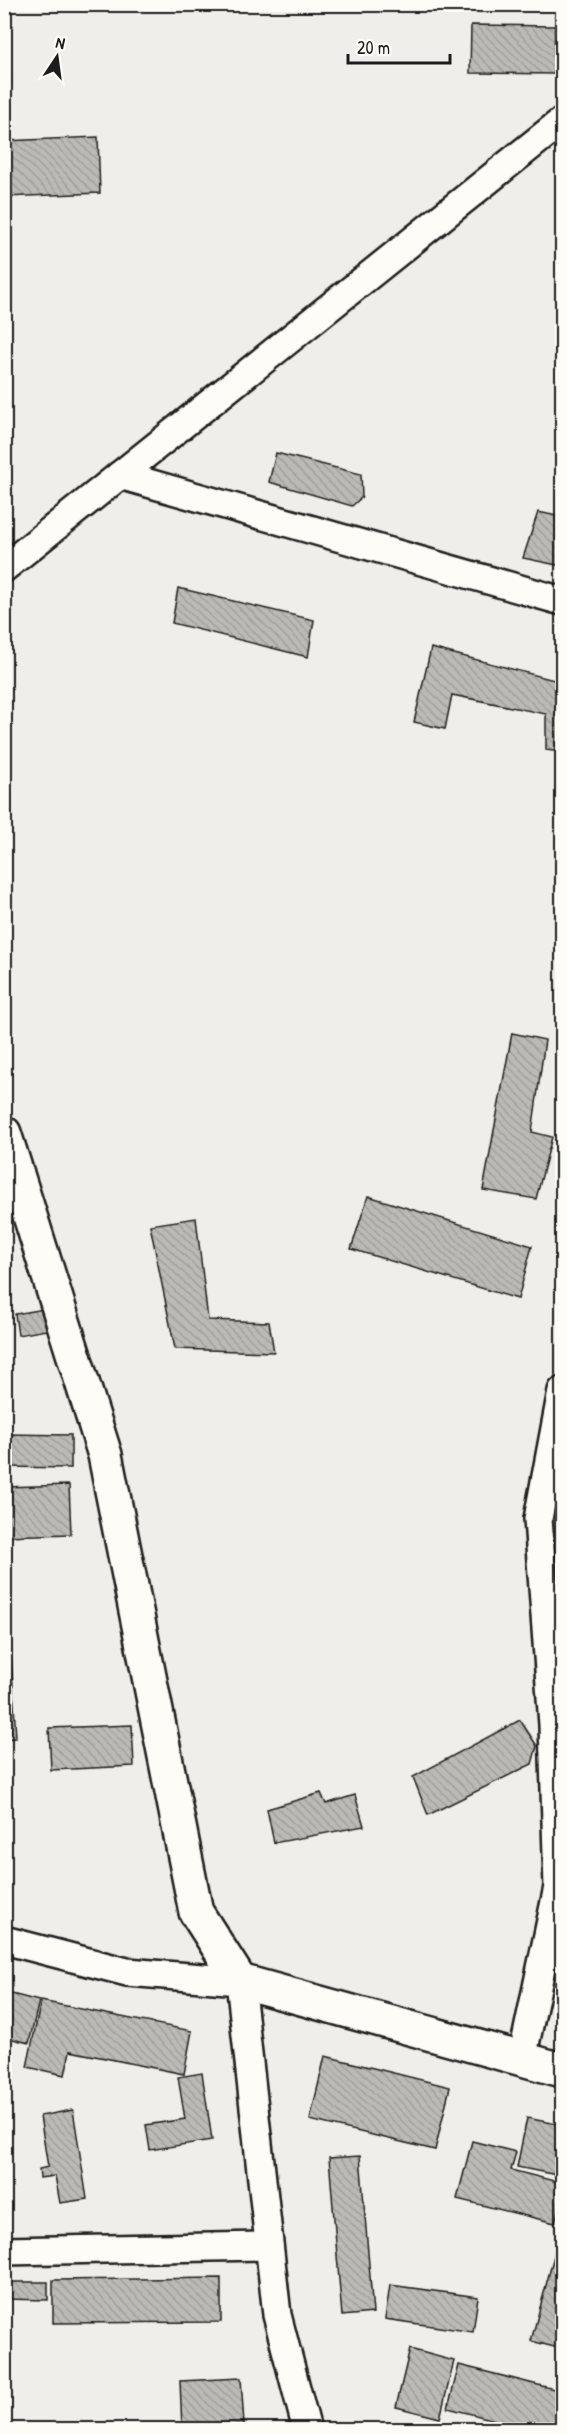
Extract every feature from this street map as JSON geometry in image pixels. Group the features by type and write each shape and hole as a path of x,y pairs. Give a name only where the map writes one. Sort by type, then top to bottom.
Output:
{"street":[{"path":"4,568 562,121"},
{"path":"120,475 562,601"},
{"path":"4,1133 105,1455 196,1912 240,1981 277,2315 307,2430"},
{"path":"522,2059 558,1887 554,1725 538,1519 562,1391"},
{"path":"4,1940 127,1972 240,1981 562,2070"},
{"path":"4,2251 269,2246"}],"building":[{"path":"471,25 555,26 554,74 470,73"},
{"path":"4,31 9,31 11,83 4,84"},
{"path":"98,137 100,193 4,197 4,141"},
{"path":"276,453 361,474 362,497 352,506 269,482"},
{"path":"538,512 562,517 562,566 523,558"},
{"path":"178,588 314,620 308,657 172,623"},
{"path":"431,648 562,682 562,752 546,750 546,714 452,695 445,729 414,722"},
{"path":"512,1033 545,1040 532,1132 552,1137 536,1199 483,1190"},
{"path":"368,1196 532,1246 518,1299 351,1249"},
{"path":"196,1218 208,1320 269,1322 274,1352 175,1349 150,1225"},
{"path":"44,1309 47,1330 18,1335 15,1314"},
{"path":"4,1434 71,1435 71,1468 4,1467"},
{"path":"69,1485 71,1534 4,1536 4,1487"},
{"path":"4,1638 10,1638 16,1738 4,1739"},
{"path":"520,1720 537,1746 532,1764 428,1815 413,1777"},
{"path":"132,1725 134,1766 51,1770 49,1728"},
{"path":"321,1793 326,1804 355,1795 364,1826 274,1843 267,1809"},
{"path":"4,1992 39,2001 29,2043 4,2037"},
{"path":"41,2001 192,2031 184,2074 70,2051 65,2075 27,2067"},
{"path":"325,2056 450,2087 435,2150 310,2120"},
{"path":"202,2073 212,2140 150,2150 146,2125 185,2119 178,2077"},
{"path":"73,2110 87,2199 60,2203 55,2176 40,2178 39,2169 48,2167 40,2116"},
{"path":"527,2118 562,2125 562,2176 517,2167"},
{"path":"472,2141 516,2152 511,2170 562,2183 562,2194 555,2223 457,2199"},
{"path":"360,2156 373,2313 342,2316 329,2158"},
{"path":"562,2226 562,2349 531,2341"},
{"path":"221,2278 221,2322 53,2323 53,2280"},
{"path":"4,2282 48,2282 48,2300 4,2299"},
{"path":"390,2285 478,2297 473,2332 385,2319"},
{"path":"410,2349 454,2361 440,2418 396,2407"},
{"path":"459,2365 562,2391 562,2430 534,2430 448,2408"},
{"path":"241,2378 244,2425 182,2429 180,2381"}]}
